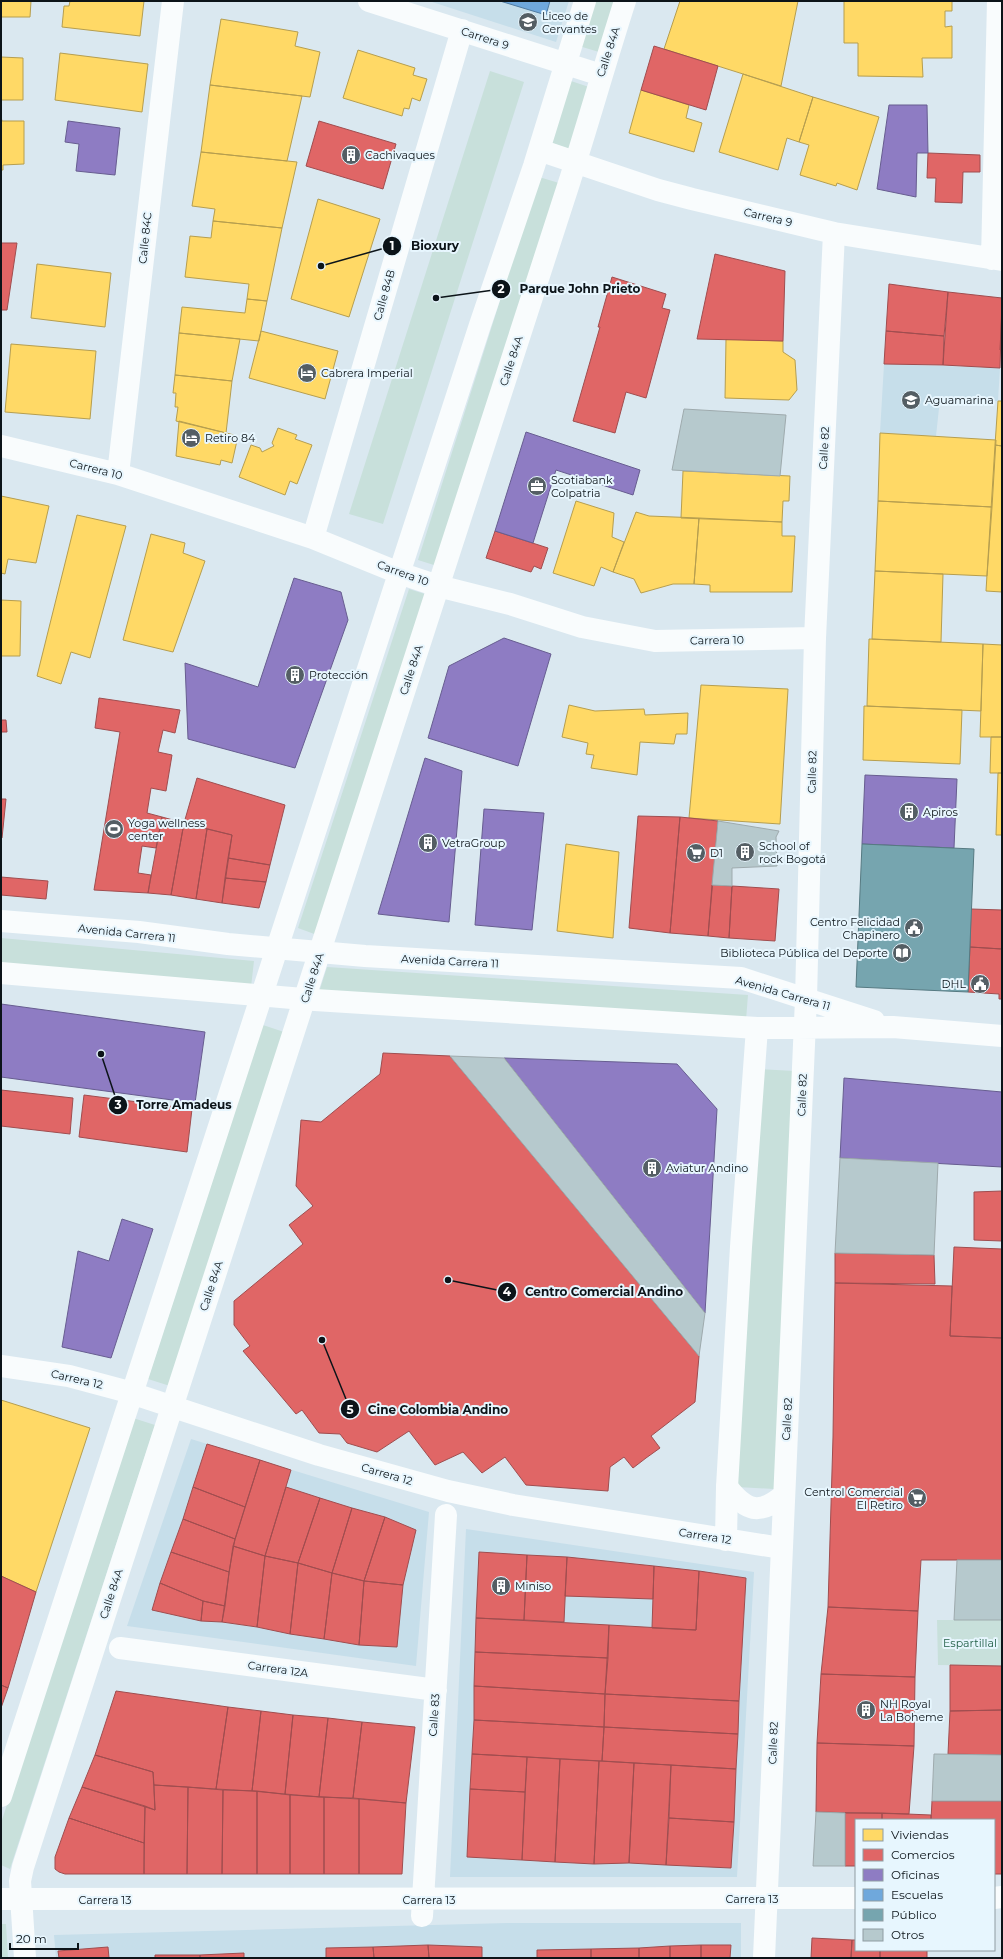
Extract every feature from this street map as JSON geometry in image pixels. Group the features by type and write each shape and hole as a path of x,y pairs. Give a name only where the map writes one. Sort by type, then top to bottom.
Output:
{"street":[{"name":"Calle 84C","path":"118,474 173,1"},
{"name":"Carrera 9","path":"369,1 601,75"},
{"path":"1,1796 399,573 539,150 585,1"},
{"name":"Calle 84A","path":"25,1958 11,1899 20,1881 23,1866 171,1407 321,952 575,162 625,1"},
{"path":"997,259 998,1"},
{"name":"Calle 84B","path":"313,538 462,30"},
{"name":"Carrera 9","path":"539,150 658,190 834,232 997,259"},
{"name":"Calle 82","path":"764,1958 805,1027 815,638 834,232"},
{"name":"Carrera 10","path":"1,446 118,474 313,538 399,573 438,586 510,604 582,627 655,641 815,638"},
{"name":"Avenida Carrera 11","path":"1,921 139,932 228,944 321,952 741,978 893,1027"},
{"name":"Avenida Carrera 11","path":"1,973 305,1000 757,1028 893,1027 1002,1036"},
{"path":"726,1540 727,1487 757,1028"},
{"name":"Carrera 12","path":"1,1366 69,1376 133,1393 171,1407 319,1455 448,1491 513,1505 781,1548"},
{"path":"727,1487 742,1504 754,1509 765,1508 784,1495"},
{"name":"Calle 83","path":"422,1908 446,1515"},
{"name":"Carrera 12A","path":"120,1648 436,1690"},
{"name":"Carrera 13","path":"11,1899 422,1908 855,1898"}],"shaded area":[{"name":"Liceo de Cervantes","path":"429,1 569,1 556,42"},
{"name":"Aguamarina","path":"884,364 1000,368 998,401 940,399 936,436 880,433"},
{"path":"191,1439 429,1512 416,1666 127,1626"},
{"path":"466,1529 754,1572 737,1877 450,1877"},
{"path":"507,1923 741,1923 741,1958 56,1958 54,1935"}],"green space":[{"path":"593,1 615,1 599,52 579,46"},
{"path":"490,71 524,82 383,524 349,514"},
{"path":"571,81 589,87 569,149 552,143"},
{"path":"539,177 559,183 437,566 418,560"},
{"path":"409,589 428,595 317,935 298,928"},
{"path":"1,938 254,961 251,987 1,964"},
{"path":"327,967 748,995 746,1020 319,992"},
{"path":"263,1025 284,1032 170,1386 148,1379"},
{"path":"758,1069 795,1071 774,1489 737,1487"},
{"path":"133,1418 155,1425 10,1869 1,1865 1,1823"},
{"name":"Espartillal","path":"937,1620 1002,1620 1002,1666 938,1665"},
{"path":"1,1924 6,1924 8,1958 1,1958"}],"building: Viviendas":[{"path":"1,1 31,1 30,17 1,17"},
{"path":"70,1 144,1 140,36 62,27 64,6 69,6"},
{"path":"680,1 798,1 781,86 664,49"},
{"path":"844,1 952,1 952,11 945,11 945,27 952,26 952,58 922,58 923,77 858,76 858,43 844,43"},
{"path":"221,19 298,32 295,46 320,52 310,97 210,85"},
{"path":"358,50 415,68 413,75 427,79 420,101 412,98 409,109 404,108 402,116 343,98"},
{"path":"60,53 148,64 142,112 55,100"},
{"path":"1,57 23,58 23,100 1,100"},
{"path":"743,74 813,97 799,142 787,138 778,170 719,152"},
{"path":"210,85 302,96 287,161 201,152"},
{"path":"641,90 689,105 686,118 702,123 694,152 629,133"},
{"path":"813,97 879,117 857,190 837,183 836,186 800,175 809,145 799,142"},
{"path":"1,117 2,121 24,121 24,164 3,165 3,170 1,170"},
{"path":"201,152 297,162 282,228 213,221 215,209 192,206"},
{"path":"318,199 380,219 349,317 291,299"},
{"path":"213,221 282,228 267,301 247,299 249,284 185,277 190,236 211,238"},
{"path":"37,264 111,273 105,327 31,318"},
{"path":"247,299 267,301 259,341 179,333 182,307 245,313"},
{"path":"261,331 338,351 325,399 249,378"},
{"path":"179,333 240,339 232,381 175,375"},
{"path":"726,339 783,341 783,352 795,360 797,390 789,400 725,398"},
{"path":"11,344 96,351 90,419 5,412"},
{"path":"175,375 232,381 226,433 176,421 178,407 175,407 176,393 173,393"},
{"path":"998,401 1002,401 1002,446 995,445"},
{"path":"179,421 238,436 232,463 221,460 220,465 176,456"},
{"path":"278,428 297,435 295,439 312,445 297,484 290,481 285,495 239,477 251,445 260,448 262,452 274,446 272,443"},
{"path":"880,433 996,440 992,507 878,501"},
{"path":"995,445 1002,446 1002,592 986,591"},
{"path":"683,471 790,476 789,501 783,501 782,522 681,518"},
{"path":"1,496 49,506 36,563 8,559 5,574 1,573"},
{"path":"576,501 614,513 612,537 624,542 613,572 601,567 594,586 553,573"},
{"path":"878,501 992,507 987,576 875,571"},
{"path":"636,512 649,516 699,518 694,584 673,584 641,593 634,579 613,572"},
{"path":"77,515 126,526 90,658 71,652 61,684 37,676"},
{"path":"699,518 782,522 782,536 795,536 792,592 710,592 710,585 694,584"},
{"path":"151,534 185,543 183,553 205,561 173,652 123,640"},
{"path":"875,571 943,574 941,642 872,639"},
{"path":"1,600 21,601 20,656 1,656"},
{"path":"869,639 983,644 981,711 867,706"},
{"path":"983,644 1002,645 1002,737 980,737"},
{"path":"701,685 788,689 780,824 689,818"},
{"path":"569,705 595,711 644,709 645,715 688,713 687,734 676,734 674,744 640,742 637,775 591,768 594,755 586,754 588,743 562,737"},
{"path":"864,706 962,710 960,764 863,760"},
{"path":"991,737 1002,737 1002,773 990,773"},
{"path":"998,773 1002,773 1002,835 996,835"},
{"path":"566,844 619,852 613,938 557,931"},
{"path":"1,1400 90,1428 36,1592 1,1576"}],"building: Comercios":[{"path":"654,46 718,66 706,110 641,90"},
{"name":"Cachivaques","path":"319,121 396,144 383,189 306,166"},
{"path":"928,153 980,155 980,172 963,172 962,203 935,202 936,178 927,178"},
{"path":"1,243 17,243 7,310 1,310"},
{"path":"715,254 785,271 783,341 697,339"},
{"path":"612,277 666,294 662,308 670,310 646,398 626,392 615,433 573,421 600,327 598,327"},
{"path":"889,284 948,292 944,336 886,331"},
{"path":"948,292 1002,298 1000,368 943,365"},
{"path":"1002,308 1002,350 1000,350"},
{"path":"886,331 944,336 943,365 884,364"},
{"path":"495,531 548,548 541,569 534,566 531,572 486,558"},
{"path":"99,698 180,710 175,733 163,730 158,752 172,755 166,791 151,788 147,813 162,817 156,848 142,846 138,873 151,875 148,893 94,890 120,732 95,728"},
{"path":"1,720 6,720 7,732 1,732"},
{"path":"197,778 285,805 270,865 228,858 232,835 184,823"},
{"path":"1,799 6,799 2,838 1,838"},
{"path":"638,816 680,817 670,933 629,928"},
{"path":"162,817 184,823 171,895 148,893"},
{"name":"D1","path":"680,817 718,821 708,936 670,933"},
{"path":"184,823 207,829 196,899 171,895"},
{"path":"207,829 232,835 222,903 196,899"},
{"path":"228,858 270,865 266,882 225,878"},
{"path":"1,877 48,881 46,899 1,895"},
{"path":"225,878 266,882 259,908 222,903"},
{"path":"712,885 732,886 729,938 708,936"},
{"path":"732,886 779,889 775,941 729,938"},
{"path":"971,909 1002,910 1002,949 970,947"},
{"path":"970,947 1002,949 1002,999 999,999 999,994 968,992"},
{"path":"383,1053 450,1056 699,1356 695,1402 651,1436 660,1448 633,1468 624,1457 610,1467 608,1491 526,1485 505,1457 482,1473 463,1452 435,1465 409,1431 377,1452 347,1443 340,1434 319,1433 302,1410 296,1414 243,1351 250,1346 234,1325 234,1301 303,1244 289,1225 313,1206 296,1186 301,1120 321,1122 380,1074"},
{"path":"1,1090 73,1098 70,1134 1,1126"},
{"path":"84,1095 192,1109 187,1152 79,1137"},
{"path":"1002,1191 1002,1241 974,1240 974,1192"},
{"path":"954,1247 1002,1249 1002,1338 950,1336"},
{"path":"835,1253 934,1255 935,1284 835,1283"},
{"name":"Centrol Comercial El Retiro","path":"835,1283 952,1286 950,1336 1002,1338 1002,1560 921,1560 918,1611 828,1607 833,1437"},
{"path":"207,1444 260,1460 245,1507 193,1487"},
{"path":"260,1460 291,1470 265,1556 233,1546"},
{"path":"193,1487 245,1507 235,1539 183,1519"},
{"path":"286,1487 320,1498 298,1563 265,1556"},
{"path":"320,1498 352,1508 332,1573 298,1563"},
{"path":"352,1508 385,1517 364,1581 332,1573"},
{"path":"385,1517 416,1530 403,1585 364,1581"},
{"path":"183,1519 235,1539 229,1572 171,1552"},
{"path":"233,1546 265,1556 257,1627 222,1622"},
{"path":"171,1552 229,1572 225,1606 203,1601 160,1583"},
{"name":"Miniso","path":"479,1552 527,1555 524,1620 476,1618"},
{"path":"527,1555 567,1557 564,1622 524,1620"},
{"path":"265,1556 298,1563 290,1634 257,1627"},
{"path":"567,1557 654,1566 653,1599 565,1596"},
{"path":"298,1563 332,1573 324,1639 290,1634"},
{"path":"654,1566 699,1571 696,1630 652,1628"},
{"path":"699,1571 746,1578 739,1701 605,1694 609,1625 696,1630"},
{"path":"332,1573 364,1581 359,1645 324,1639"},
{"path":"1,1576 36,1592 8,1688 1,1685"},
{"path":"364,1581 403,1585 397,1647 359,1645"},
{"path":"160,1583 203,1601 201,1621 152,1610"},
{"path":"203,1601 225,1606 222,1622 201,1621"},
{"path":"828,1607 918,1611 915,1677 821,1674"},
{"path":"476,1618 609,1625 608,1658 475,1652"},
{"path":"475,1652 608,1658 605,1694 474,1686"},
{"path":"950,1665 1002,1666 1002,1710 950,1711"},
{"name":"NH Royal La Boheme","path":"821,1674 915,1677 914,1746 817,1743"},
{"path":"1,1685 8,1688 1,1708"},
{"path":"474,1686 605,1694 604,1727 474,1720"},
{"path":"116,1691 228,1707 216,1789 154,1785 153,1772 95,1755"},
{"path":"605,1694 739,1701 738,1734 604,1727"},
{"path":"228,1707 261,1711 252,1791 216,1789"},
{"path":"1002,1710 1002,1755 948,1754 950,1711"},
{"path":"261,1711 293,1715 285,1794 252,1791"},
{"path":"293,1715 328,1718 319,1797 285,1794"},
{"path":"328,1718 362,1722 353,1798 319,1797"},
{"path":"474,1720 604,1727 602,1761 472,1754"},
{"path":"362,1722 415,1727 406,1803 353,1798"},
{"path":"604,1727 738,1734 736,1769 602,1761"},
{"path":"817,1743 914,1746 909,1814 816,1812"},
{"path":"472,1754 527,1757 525,1792 470,1789"},
{"path":"95,1755 153,1772 155,1810 82,1787"},
{"path":"527,1757 560,1759 555,1862 522,1860"},
{"path":"560,1759 599,1761 594,1864 555,1862"},
{"path":"599,1761 634,1763 629,1863 594,1864"},
{"path":"634,1763 671,1765 666,1865 629,1863"},
{"path":"671,1765 736,1769 734,1822 669,1818"},
{"path":"154,1785 188,1787 187,1874 144,1874 145,1806 155,1810"},
{"path":"82,1787 145,1806 144,1843 69,1818"},
{"path":"188,1787 223,1790 222,1874 187,1874"},
{"path":"470,1789 525,1792 522,1860 467,1857"},
{"path":"223,1790 257,1791 257,1874 222,1874"},
{"path":"257,1791 290,1795 290,1874 257,1874"},
{"path":"290,1795 324,1797 324,1874 290,1874"},
{"path":"324,1797 359,1799 359,1874 324,1874"},
{"path":"359,1799 406,1803 402,1874 359,1874"},
{"path":"932,1801 1002,1801 1002,1874 995,1874 995,1819 931,1819"},
{"path":"845,1813 882,1813 882,1819 855,1819 855,1866 845,1866"},
{"path":"882,1813 931,1815 931,1819 882,1819"},
{"path":"69,1818 144,1843 144,1874 65,1874 59,1872 55,1869 55,1857"},
{"path":"669,1818 734,1822 731,1868 666,1865"},
{"path":"812,1938 852,1940 851,1958 811,1958"},
{"path":"852,1940 855,1940 855,1951 880,1951 880,1958 851,1958"},
{"path":"428,1945 482,1947 482,1958 429,1958"},
{"path":"428,1945 429,1958 374,1958 373,1947"},
{"path":"701,1945 731,1945 730,1958 701,1958"},
{"path":"701,1945 701,1958 670,1958 670,1946"},
{"path":"670,1946 670,1958 639,1958 639,1948"},
{"path":"108,1947 109,1958 59,1958 58,1951"},
{"path":"373,1947 374,1958 326,1958 326,1948"},
{"path":"639,1948 639,1958 591,1958 591,1949"},
{"path":"591,1949 591,1958 537,1958 537,1950"},
{"path":"880,1951 927,1951 927,1958 880,1958"},
{"path":"244,1953 244,1958 200,1958 200,1955"},
{"path":"155,1955 200,1955 200,1958 155,1958"}],"building: Oficinas":[{"path":"889,105 927,105 928,153 917,153 916,197 877,189"},
{"path":"68,121 120,128 115,175 76,171 79,144 65,142"},
{"path":"526,432 640,470 633,495 556,470 533,543 495,531"},
{"name":"Protección","path":"294,578 341,592 348,620 295,768 188,739 185,663 258,687"},
{"path":"504,638 551,654 518,766 428,738 449,666"},
{"name":"VetraGroup","path":"425,758 462,771 449,922 378,914"},
{"name":"Apiros","path":"865,775 957,779 954,848 862,844"},
{"path":"484,809 544,813 532,930 475,925"},
{"path":"1,1004 205,1032 195,1103 1,1077"},
{"name":"Aviatur Andino","path":"504,1058 677,1064 717,1109 705,1313"},
{"path":"844,1078 1002,1092 1002,1167 840,1158"},
{"path":"122,1219 153,1229 111,1358 62,1347 78,1251 109,1261"}],"building: Escuelas":[{"path":"500,1 550,1 546,15"}],"building: Público":[{"name":"Centro Felicidad Chapinero","path":"862,844 974,849 968,992 856,987"}],"building: Otros":[{"path":"684,409 786,415 780,476 672,470"},
{"name":"School of rock Bogotá","path":"718,821 779,831 776,837 777,866 732,868 732,886 712,885"},
{"path":"450,1056 504,1058 705,1313 699,1356"},
{"path":"840,1158 938,1163 934,1255 835,1253"},
{"path":"957,1560 1002,1560 1002,1620 954,1620"},
{"path":"934,1754 1002,1755 1002,1801 932,1801"},
{"path":"816,1812 845,1813 845,1866 813,1866"}],"place":[{"name":"Liceo de Cervantes","path":"528,22"},
{"name":"Cachivaques","path":"351,155"},
{"name":"Bioxury","path":"321,266"},
{"name":"Parque John Prieto","path":"436,298"},
{"name":"Cabrera Imperial","path":"307,373"},
{"name":"Aguamarina","path":"911,400"},
{"name":"Retiro 84","path":"191,438"},
{"name":"Scotiabank Colpatria","path":"537,486"},
{"name":"Protección","path":"295,675"},
{"name":"Apiros","path":"909,812"},
{"name":"Yoga wellness center","path":"114,829"},
{"name":"VetraGroup","path":"428,843"},
{"name":"School of rock Bogotá","path":"745,852"},
{"name":"D1","path":"696,853"},
{"name":"Centro Felicidad Chapinero","path":"914,928"},
{"name":"Biblioteca Pública del Deporte","path":"902,953"},
{"name":"DHL","path":"980,984"},
{"name":"Torre Amadeus","path":"101,1054"},
{"name":"Aviatur Andino","path":"652,1168"},
{"name":"Centro Comercial Andino","path":"448,1280"},
{"name":"Cine Colombia Andino","path":"322,1340"},
{"name":"Centrol Comercial El Retiro","path":"917,1498"},
{"name":"Miniso","path":"501,1586"},
{"name":"NH Royal La Boheme","path":"866,1710"}]}
